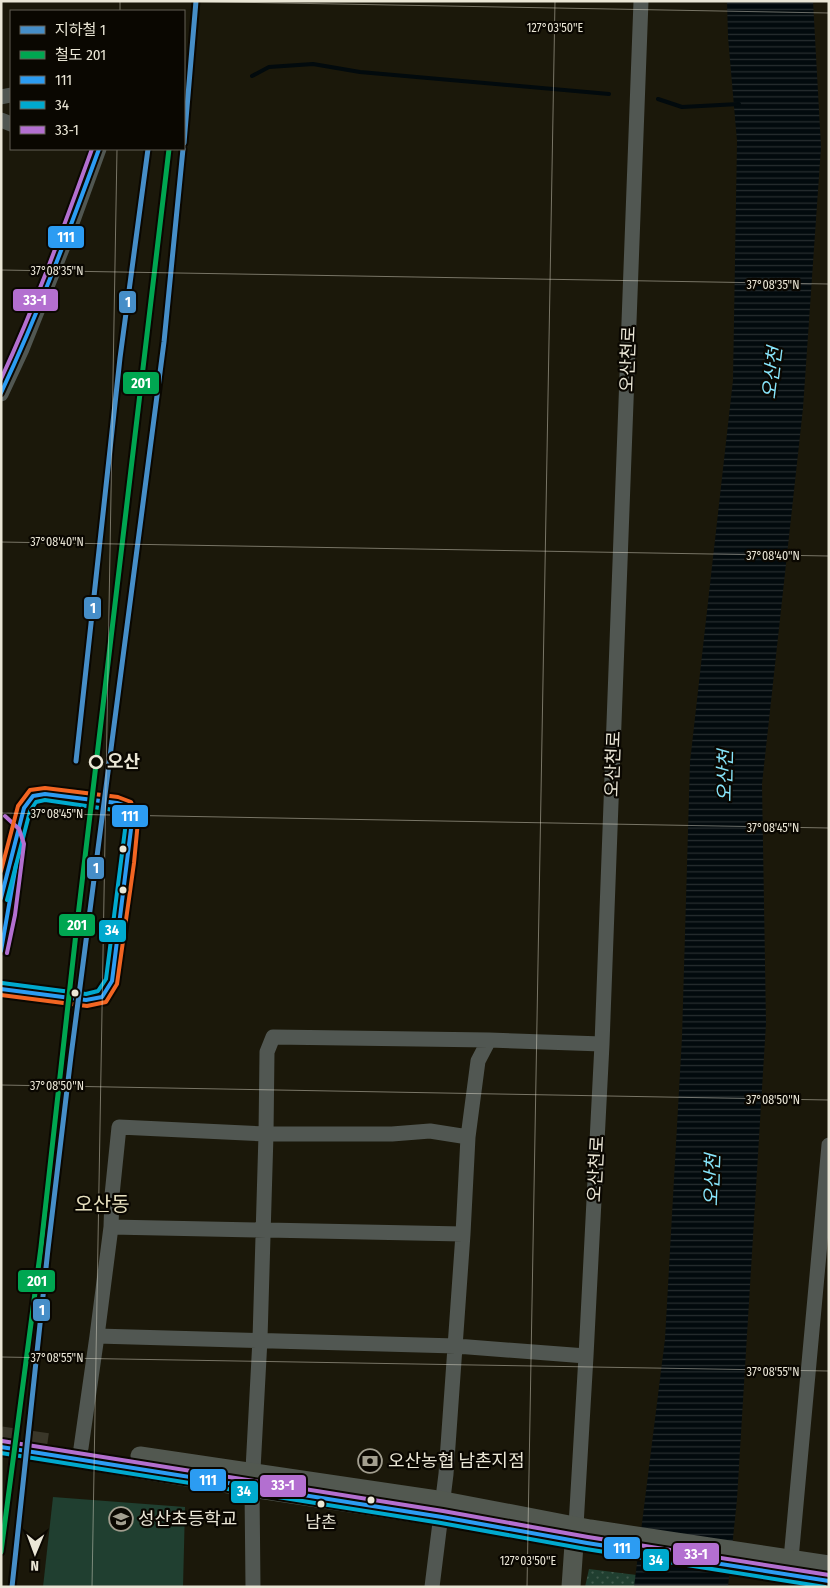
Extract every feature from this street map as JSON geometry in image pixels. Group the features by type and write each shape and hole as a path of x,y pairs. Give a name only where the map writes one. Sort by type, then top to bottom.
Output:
{"main road":[{"path":"252,1481 81,1448 49,1448 252,1481 443,1509 784,1570 829,1581"},
{"name":"오산천로","path":"571,1587 582,1535"},
{"path":"784,1570 829,1565"}],"street":[{"name":"오산천로","path":"582,1535 586,1356 602,1044 641,1"},
{"path":"3,387 22,349 68,234 97,151"},
{"path":"252,1587 252,1481 264,1230 267,1052 273,1037 490,1040 602,1044"},
{"path":"432,1587 443,1509 456,1346 468,1137 478,1061 490,1040"},
{"path":"81,1448 111,1227 112,1195 119,1127 266,1134 392,1134 430,1131 468,1137"},
{"path":"784,1570 829,1145"},
{"path":"111,1227 463,1234"},
{"path":"97,1336 260,1339 456,1346 586,1356"}],"green space":[{"name":"성산초등학교","path":"53,1497 185,1507 183,1587 43,1587"},
{"path":"589,1569 732,1587 585,1587"}],"water":[{"name":"오산천","path":"727,1 813,1 821,147 803,408 762,784 766,1023 737,1499 728,1587 634,1587 665,1339 682,1037 690,762 733,380 737,141 728,37"}],"waterway":[{"path":"252,76 269,67 313,64 360,72 609,94"},
{"path":"658,99 682,107 739,104"}],"tunnel":[{"path":"1,1436 50,1443"}],"metro line":[{"name":"1","path":"185,131 196,1"},
{"name":"1","path":"76,761 120,358 148,150"},
{"name":"1","path":"12,1587 48,1249 71,1056 164,342 183,150"}],"rail line":[{"name":"201","path":"1,1552 41,1247 76,933 169,150"}],"transit line":[{"name":"33-1","path":"1,379 38,294 92,150"},
{"name":"111","path":"1,393 65,241 99,150"},
{"path":"1,871 18,806 30,790 45,788 118,797 131,802 138,821 134,863 117,984 106,1002 87,1006 1,995"},
{"name":"111","path":"1,898 24,808 33,796 45,794 117,803 126,806 132,821 112,981 102,997 86,1000 1,989"},
{"name":"34","path":"2,983 86,994 98,991 106,979 126,822 121,811 45,800 36,802 30,811 7,900"},
{"name":"33-1","path":"5,816 19,829 24,844 15,915 7,953"},
{"name":"111","path":"1,951 16,865"},
{"name":"33-1","path":"2,1441 829,1575"},
{"name":"111","path":"1,1447 829,1581"},
{"name":"34","path":"1,1453 441,1523 586,1549 825,1587"}],"place":[{"name":"오산","path":"96,762"},
{"name":"오산농협 남촌지점","path":"370,1461"},
{"name":"남촌","path":"321,1504"},
{"name":"성산초등학교","path":"121,1519"}],"district":[{"name":"오산동","path":"102,1204"}]}
